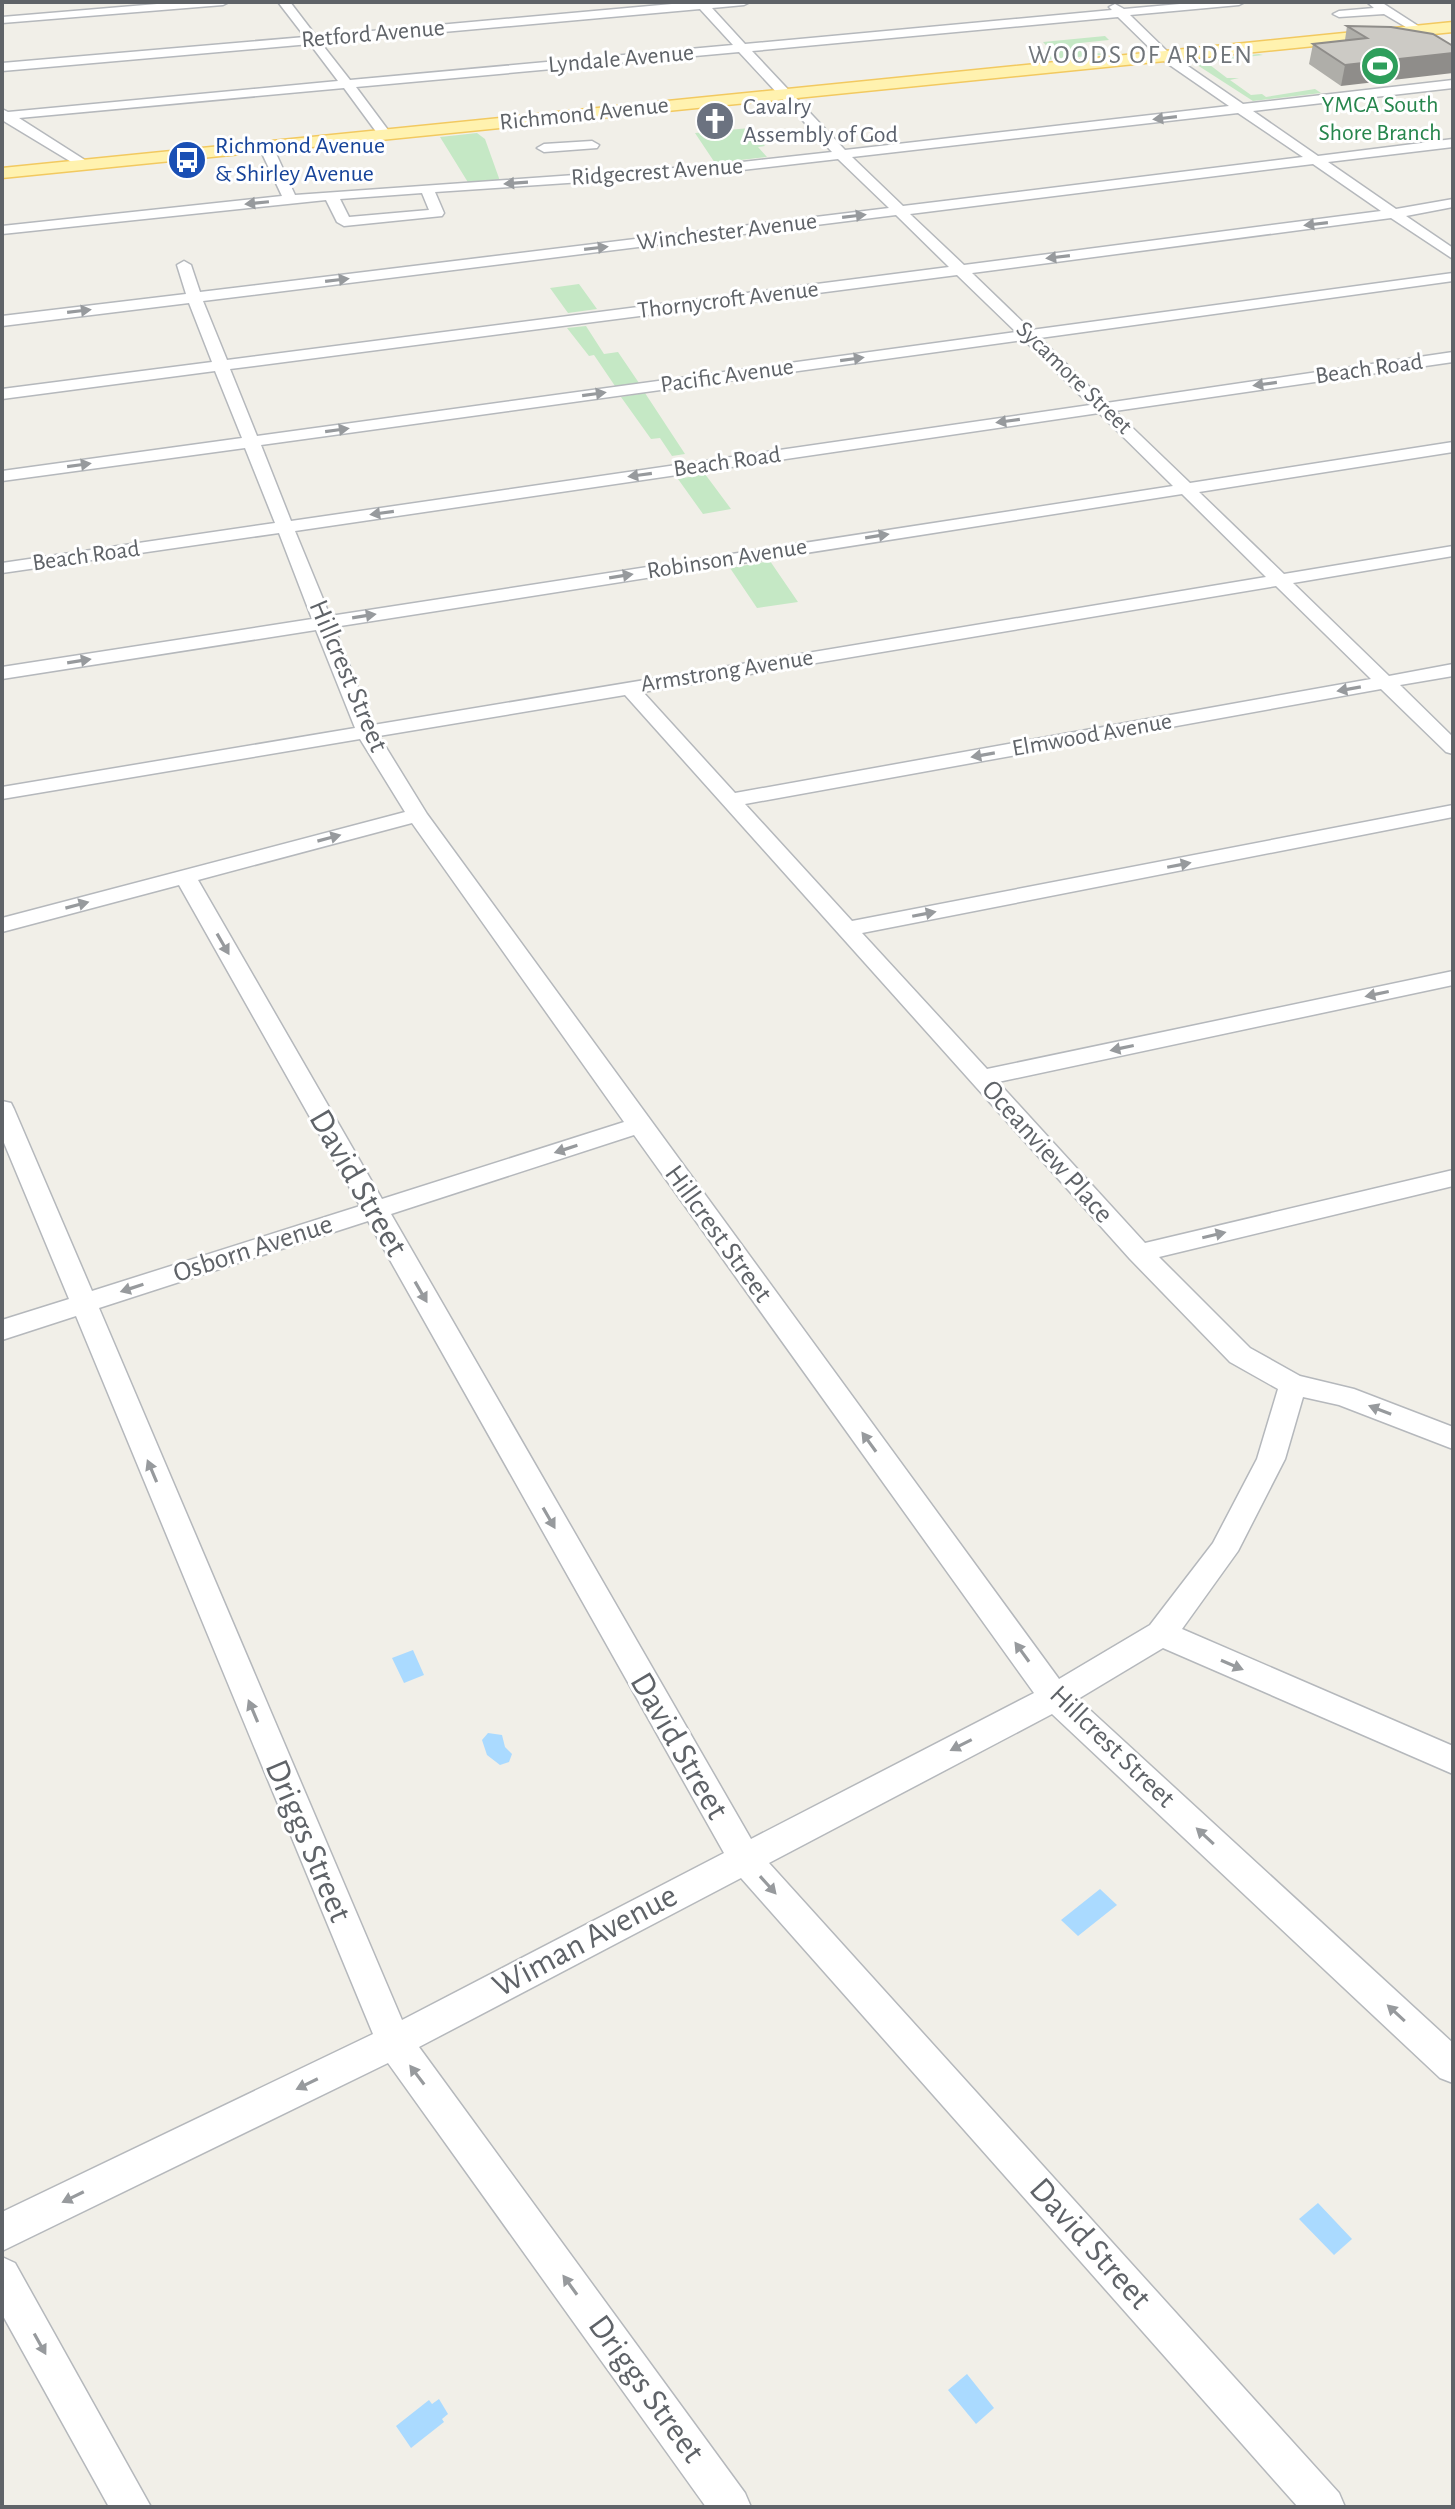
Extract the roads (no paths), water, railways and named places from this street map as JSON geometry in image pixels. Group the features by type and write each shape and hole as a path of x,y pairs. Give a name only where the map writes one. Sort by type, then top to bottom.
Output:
{"main road":[{"name":"Richmond Avenue","path":"2,173 1453,27"}],"street":[{"path":"2,20 223,2"},
{"path":"284,2 385,134"},
{"name":"Retford Avenue","path":"2,67 744,2"},
{"path":"1111,2 1165,56 1453,255"},
{"name":"Lyndale Avenue","path":"3,115 1239,2"},
{"path":"1373,2 1420,31"},
{"name":"Sycamore Street","path":"702,4 842,155 1453,748"},
{"path":"1339,14 1386,10"},
{"name":"Ridgecrest Avenue","path":"2,230 331,195 716,169 1453,84"},
{"path":"3,115 83,165"},
{"name":"Winchester Avenue","path":"2,321 1453,143"},
{"path":"544,148 585,146 600,177"},
{"path":"266,147 290,199"},
{"path":"331,195 338,222 437,213 427,188"},
{"name":"Thornycroft Avenue","path":"2,394 1393,214 1453,203"},
{"name":"Hillcrest Street","path":"184,265 366,732 417,815 1055,1697 1453,2066"},
{"name":"Pacific Avenue","path":"2,476 1453,277"},
{"name":"Beach Road","path":"2,568 1453,357"},
{"name":"Robinson Avenue","path":"2,673 1453,447"},
{"name":"Armstrong Avenue","path":"2,793 1453,551"},
{"name":"Elmwood Avenue","path":"731,800 1453,670"},
{"name":"Oceanview Place","path":"628,687 1139,1253 1240,1355 1293,1385 1344,1396 1446,1430"},
{"path":"847,929 1453,811"},
{"path":"2,925 417,815"},
{"name":"David Street","path":"185,876 744,1858 1325,2507"},
{"path":"981,1078 1453,978"},
{"name":"Driggs Street","path":"2,1109 394,2042 731,2507"},
{"name":"Osborn Avenue","path":"2,1330 640,1125"},
{"path":"1139,1253 1453,1178"},
{"path":"1293,1385 1271,1459 1230,1538 1161,1634 1453,1760"},
{"name":"Wiman Avenue","path":"2,2232 394,2042 1055,1697 1161,1634"},
{"path":"2,2276 131,2507"}],"water":[{"path":"413,1650 424,1675 404,1683 392,1658"},
{"path":"488,1733 502,1735 505,1747 512,1754 509,1762 500,1765 487,1755 482,1740"},
{"path":"1100,1889 1117,1905 1078,1936 1061,1920"},
{"path":"1318,2203 1352,2239 1334,2255 1299,2219"},
{"path":"967,2374 994,2408 976,2424 948,2390"},
{"path":"439,2399 448,2414 442,2419 444,2422 411,2448 396,2426 429,2400 432,2404"}],"place":[{"name":"YMCA South Shore Branch","path":"1380,66"},
{"name":"Cavalry Assembly of God","path":"715,121"},
{"name":"Richmond Avenue & Shirley Avenue","path":"187,160"}],"district":[{"name":"WOODS OF ARDEN","path":"1141,55"}]}
